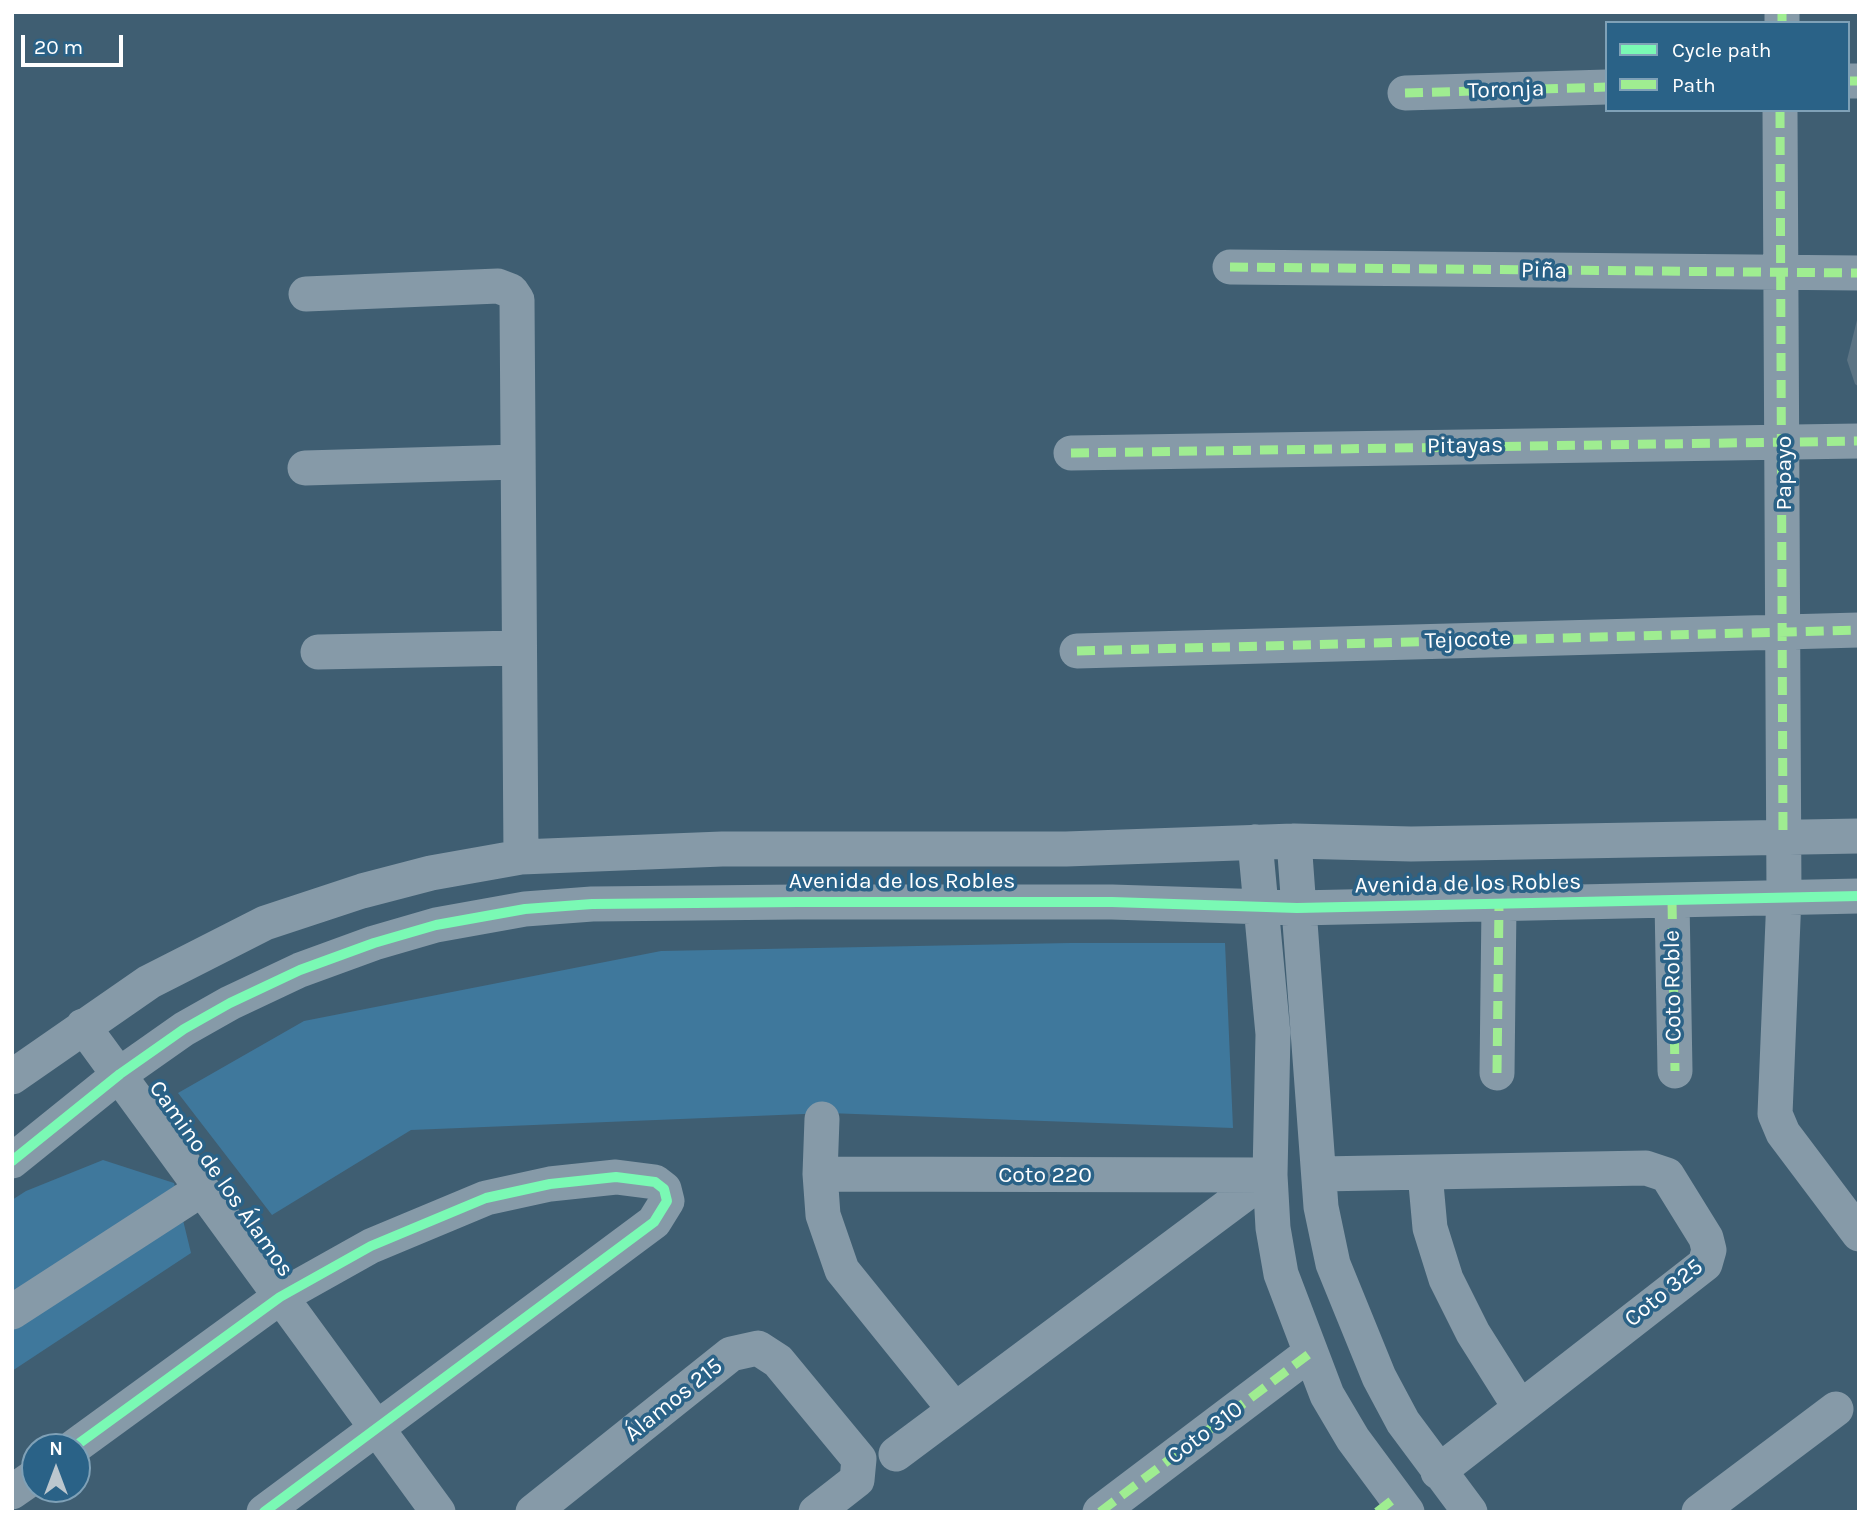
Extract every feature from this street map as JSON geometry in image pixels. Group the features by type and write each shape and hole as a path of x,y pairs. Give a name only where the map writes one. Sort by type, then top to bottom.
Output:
{"street":[{"name":"Toronja","path":"1405,93 1605,87"},
{"name":"Papayo","path":"1780,112 1784,441 1784,896 1775,1114 1783,1133 1843,1191 1859,1234"},
{"name":"Piña","path":"1230,267 1859,273"},
{"path":"306,294 498,286 510,291 517,300 521,857"},
{"name":"Pitayas","path":"1071,453 1859,441"},
{"path":"305,468 517,462"},
{"name":"Tejocote","path":"1077,651 1859,630"},
{"path":"318,652 519,648"},
{"name":"Avenida de los Robles","path":"12,1077 149,982 265,923 350,895 431,873 521,857 722,849 1066,849 1294,841 1410,844 1859,836"},
{"path":"1294,841 1321,1207 1333,1264 1379,1377 1403,1422 1470,1512"},
{"path":"1255,842 1273,1034 1270,1175 1273,1228 1281,1274 1310,1353 1334,1406 1393,1507"},
{"name":"Avenida de los Robles","path":"12,1161 120,1074 184,1029 300,970 374,943 436,925 525,909 592,904 786,902 1112,902 1297,908 1859,896"},
{"name":"Coto Roble","path":"1672,901 1675,1071"},
{"path":"1497,1073 1499,905"},
{"name":"Camino de los Álamos","path":"83,1026 438,1512"},
{"path":"822,1119 820,1174 823,1215 842,1270 955,1410"},
{"name":"Coto 325","path":"1320,1174 1646,1168 1667,1175 1706,1238 1709,1250 1705,1264 1519,1406 1438,1472"},
{"path":"1425,1173 1430,1228 1446,1279 1473,1333 1519,1406"},
{"name":"Coto 220","path":"820,1174 1270,1175"},
{"path":"896,1454 1270,1175"},
{"path":"91,1435 280,1297 371,1246 486,1198 594,1178 637,1178 654,1182 664,1189 667,1201 654,1222 264,1512"},
{"path":"12,1312 202,1189"},
{"path":"1281,1274 1333,1264"},
{"name":"Álamos 215","path":"533,1512 731,1354 758,1348 778,1361 859,1459 860,1470 851,1486 816,1512"},
{"name":"Coto 310","path":"1100,1512 1310,1353"},
{"path":"1699,1512 1836,1409"}],"shaded area":[{"path":"1070,943 1225,943 1233,1128 828,1113 411,1130 272,1215 178,1093 304,1021 661,951"},
{"path":"103,1160 174,1183 191,1253 12,1371 12,1200 26,1191"}],"building":[{"path":"1858,316 1859,387 1855,384 1847,360"}],"marked path":[{"path":"1782,12 1782,21"},
{"path":"1850,81 1859,81"},
{"path":"1405,93 1605,87"},
{"path":"1780,112 1783,836"},
{"path":"1230,267 1859,273"},
{"path":"1071,453 1859,441"},
{"path":"1077,651 1859,630"},
{"path":"1672,901 1675,1071"},
{"path":"1497,1073 1499,905"},
{"path":"1100,1512 1309,1354"},
{"path":"1377,1512 1395,1498"}],"cycle path":[{"path":"12,1161 120,1074 184,1029 230,1003 300,970 374,943 436,925 525,909 592,904 798,902 1112,902 1297,908 1859,896"},
{"path":"91,1435 280,1297 371,1246 486,1198 550,1184 616,1177 655,1182 664,1189 667,1201 654,1222 264,1512"}]}
